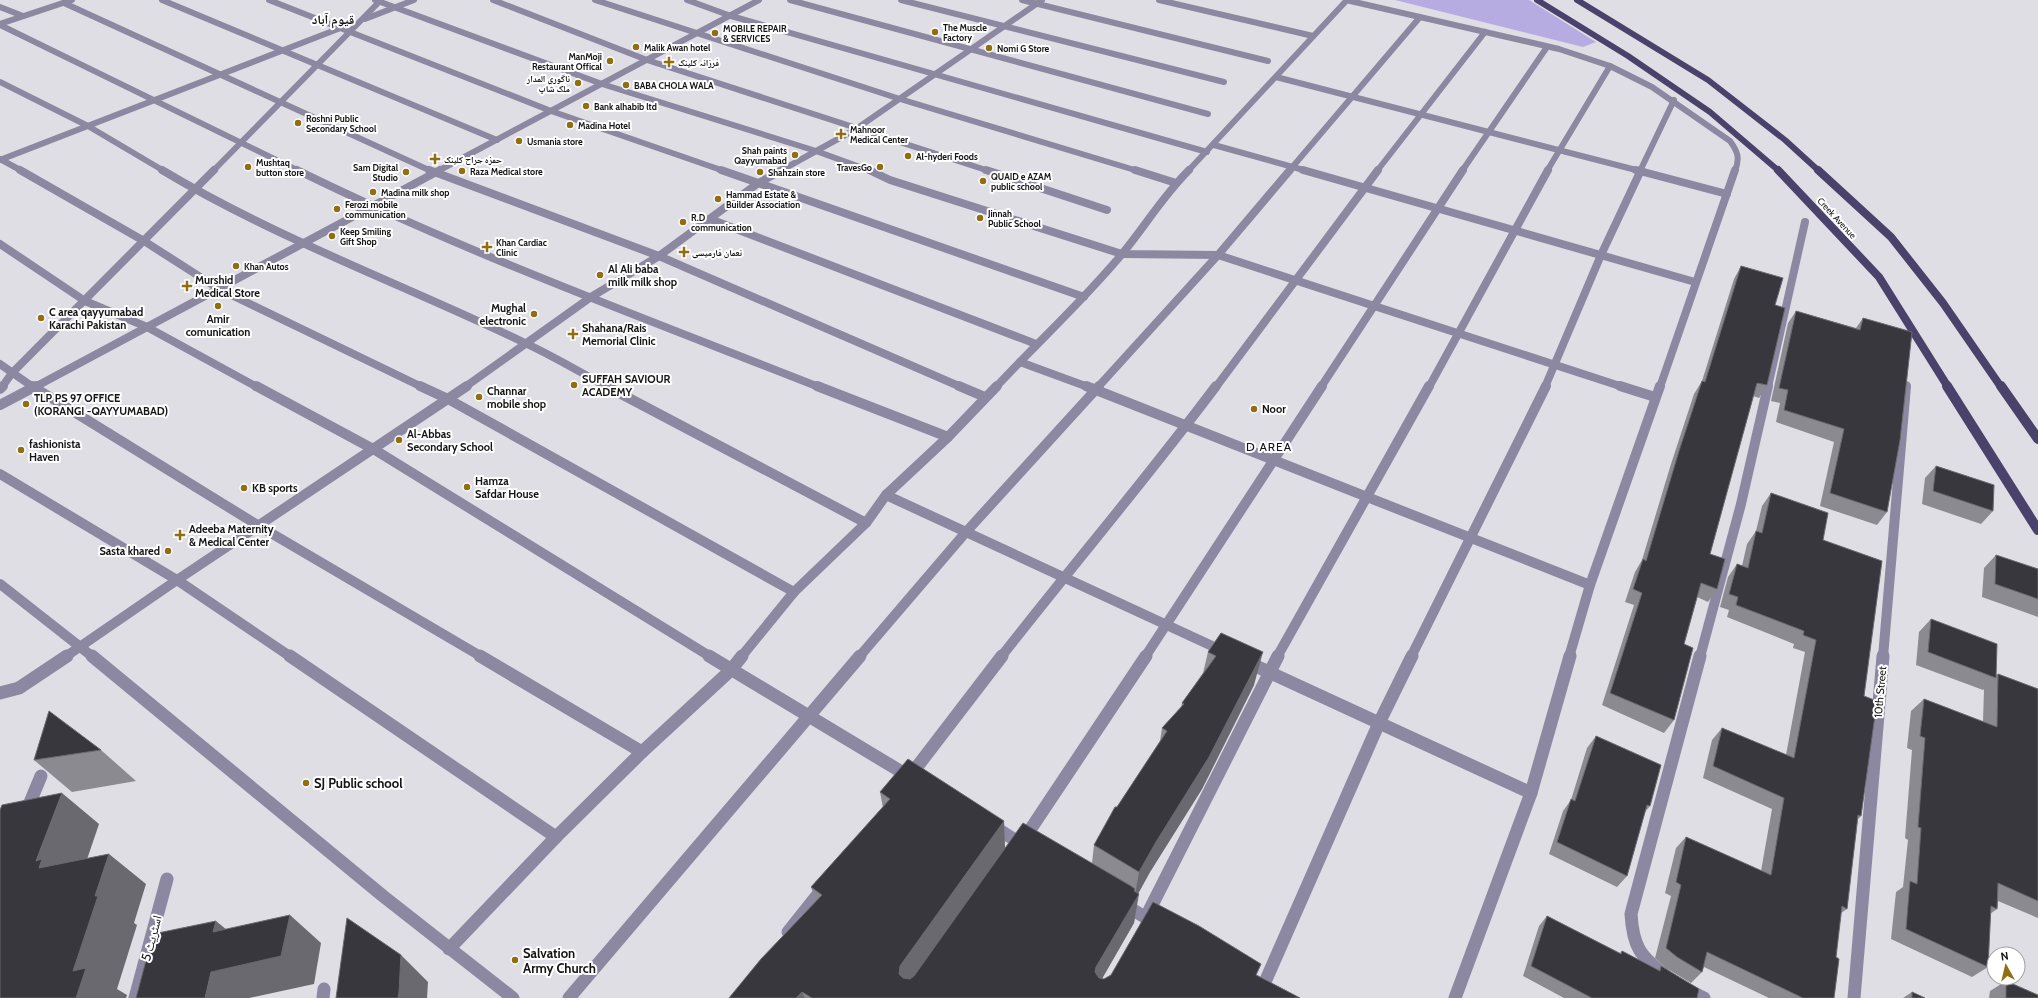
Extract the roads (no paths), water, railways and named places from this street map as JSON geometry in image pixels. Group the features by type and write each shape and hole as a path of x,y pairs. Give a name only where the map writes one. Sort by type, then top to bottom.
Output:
{"main road":[{"name":"Creek Avenue","path":"1537,0 1628,56 1710,112 1776,168 1878,277 2038,530"},
{"name":"Creek Avenue","path":"1577,0 1708,80 1785,140 1891,237 1943,303 2038,439"}],"street":[{"path":"0,25 72,0"},
{"path":"162,0 497,140"},
{"path":"269,0 551,111 1084,297"},
{"path":"1,160 414,0"},
{"path":"493,0 647,60 1107,210"},
{"path":"595,0 900,99 1176,183"},
{"path":"687,0 731,16 934,76 1210,149 1291,167 1695,282"},
{"path":"0,405 759,0"},
{"path":"790,0 1208,114"},
{"path":"901,0 1224,82"},
{"path":"1022,0 1039,2 1268,60"},
{"path":"1159,0 1314,36"},
{"path":"449,950 556,837 642,752 731,670 794,592 866,523 886,495 948,437 1036,344 1084,297 1122,254 1176,183 1210,149 1347,0 1591,58 1652,87 1674,100 1720,134 1736,150 1739,160 1590,584 1531,793 1455,998"},
{"path":"0,389 12,373 195,190 379,1 602,84 816,151 862,167 890,180 1122,254 1218,256 1655,397"},
{"path":"0,693 18,688 81,647 177,580 375,450 591,297 659,256 757,184 856,129 1039,2"},
{"path":"64,3 219,76 435,173 659,256 985,398"},
{"path":"0,7 23,16"},
{"path":"569,998 810,718 966,532 1098,390 1218,256 1291,167 1420,17"},
{"path":"0,25 372,207 591,297 948,437"},
{"path":"907,780 1063,577 1187,425 1294,280 1485,32"},
{"path":"1019,846 1167,625 1437,208 1488,131 1548,47"},
{"path":"1144,921 1269,672 1368,497 1559,150 1610,66"},
{"path":"1276,77 1727,194"},
{"path":"0,82 88,126 195,190 304,243 525,343 866,523"},
{"path":"1261,993 1379,723 1556,365 1601,255 1674,100"},
{"path":"1,160 144,241 219,289 448,399 794,592"},
{"path":"710,219 1036,344"},
{"path":"1704,998 1675,984 1643,959 1632,938 1631,914 1741,504 1805,222"},
{"path":"0,244 85,301 147,327 375,450 810,718 907,780 923,785"},
{"path":"1020,362 1098,390 1590,584"},
{"path":"0,364 34,387 259,526 642,752"},
{"name":"10th Street","path":"1854,998 1906,386"},
{"path":"0,474 177,580 556,837"},
{"path":"886,495 1531,793"},
{"path":"0,584 81,647 449,950 513,998"},
{"path":"20,827 40,776"},
{"path":"982,820 1019,846 1034,851"},
{"name":"اسٹریٹ 5","path":"135,998 167,879"},
{"path":"780,943 828,881"},
{"path":"1113,898 1144,921 1165,929"},
{"path":"1250,980 1261,993 1275,994"}],"place":[{"name":"The Muscle Factory","path":"935,32"},
{"name":"MOBILE REPAIR & SERVICES","path":"715,33"},
{"name":"Malik Awan hotel","path":"636,47"},
{"name":"Nomi G Store","path":"989,48"},
{"name":"ManMoji Restaurant Offical","path":"610,61"},
{"name":"فرزانہ کلینک","path":"669,62"},
{"name":"ناگوری المدار ملک شاپ","path":"578,83"},
{"name":"BABA CHOLA WALA","path":"626,85"},
{"name":"Bank alhabib ltd","path":"586,106"},
{"name":"Roshni Public Secondary School","path":"298,123"},
{"name":"Madina Hotel","path":"570,125"},
{"name":"Mahnoor Medical Center","path":"841,134"},
{"name":"Usmania store","path":"519,141"},
{"name":"Shah paints Qayyumabad","path":"795,155"},
{"name":"Al-hyderi Foods","path":"908,156"},
{"name":"حمزہ جراح کلینک","path":"435,159"},
{"name":"Mushtaq button store","path":"248,167"},
{"name":"TravesGo","path":"880,167"},
{"name":"Raza Medical store","path":"462,171"},
{"name":"Sam Digital Studio","path":"406,172"},
{"name":"Shahzain store","path":"760,172"},
{"name":"QUAID e AZAM public school","path":"983,181"},
{"name":"Madina milk shop","path":"373,192"},
{"name":"Hammad Estate & Builder Association","path":"718,199"},
{"name":"Ferozi mobile communication","path":"337,209"},
{"name":"Jinnah Public School","path":"980,218"},
{"name":"R.D communication","path":"683,222"},
{"name":"Keep Smiling Gift Shop","path":"332,236"},
{"name":"Khan Cardiac Clinic","path":"487,247"},
{"name":"نعمان فارمیسی","path":"684,252"},
{"name":"Khan Autos","path":"236,266"},
{"name":"Al Ali baba milk milk shop","path":"600,275"},
{"name":"Murshid Medical Store","path":"187,286"},
{"name":"Amir comunication","path":"218,306"},
{"name":"Mughal electronic","path":"534,314"},
{"name":"C area qayyumabad Karachi Pakistan","path":"41,318"},
{"name":"Shahana/Rais Memorial Clinic","path":"573,334"},
{"name":"SUFFAH SAVIOUR ACADEMY","path":"574,385"},
{"name":"Channar mobile shop","path":"479,397"},
{"name":"TLP PS 97 OFFICE (KORANGI -QAYYUMABAD)","path":"26,404"},
{"name":"Noor","path":"1254,409"},
{"name":"Al-Abbas Secondary School","path":"399,440"},
{"name":"fashionista Haven","path":"21,450"},
{"name":"Hamza Safdar House","path":"467,487"},
{"name":"KB sports","path":"244,488"},
{"name":"Adeeba Maternity & Medical Center","path":"180,535"},
{"name":"Sasta khared","path":"168,551"},
{"name":"SJ Public school","path":"306,783"},
{"name":"Salvation Army Church","path":"515,960"}],"district":[{"name":"قیوم آباد","path":"333,19"},
{"name":"D AREA","path":"1269,446"}]}
